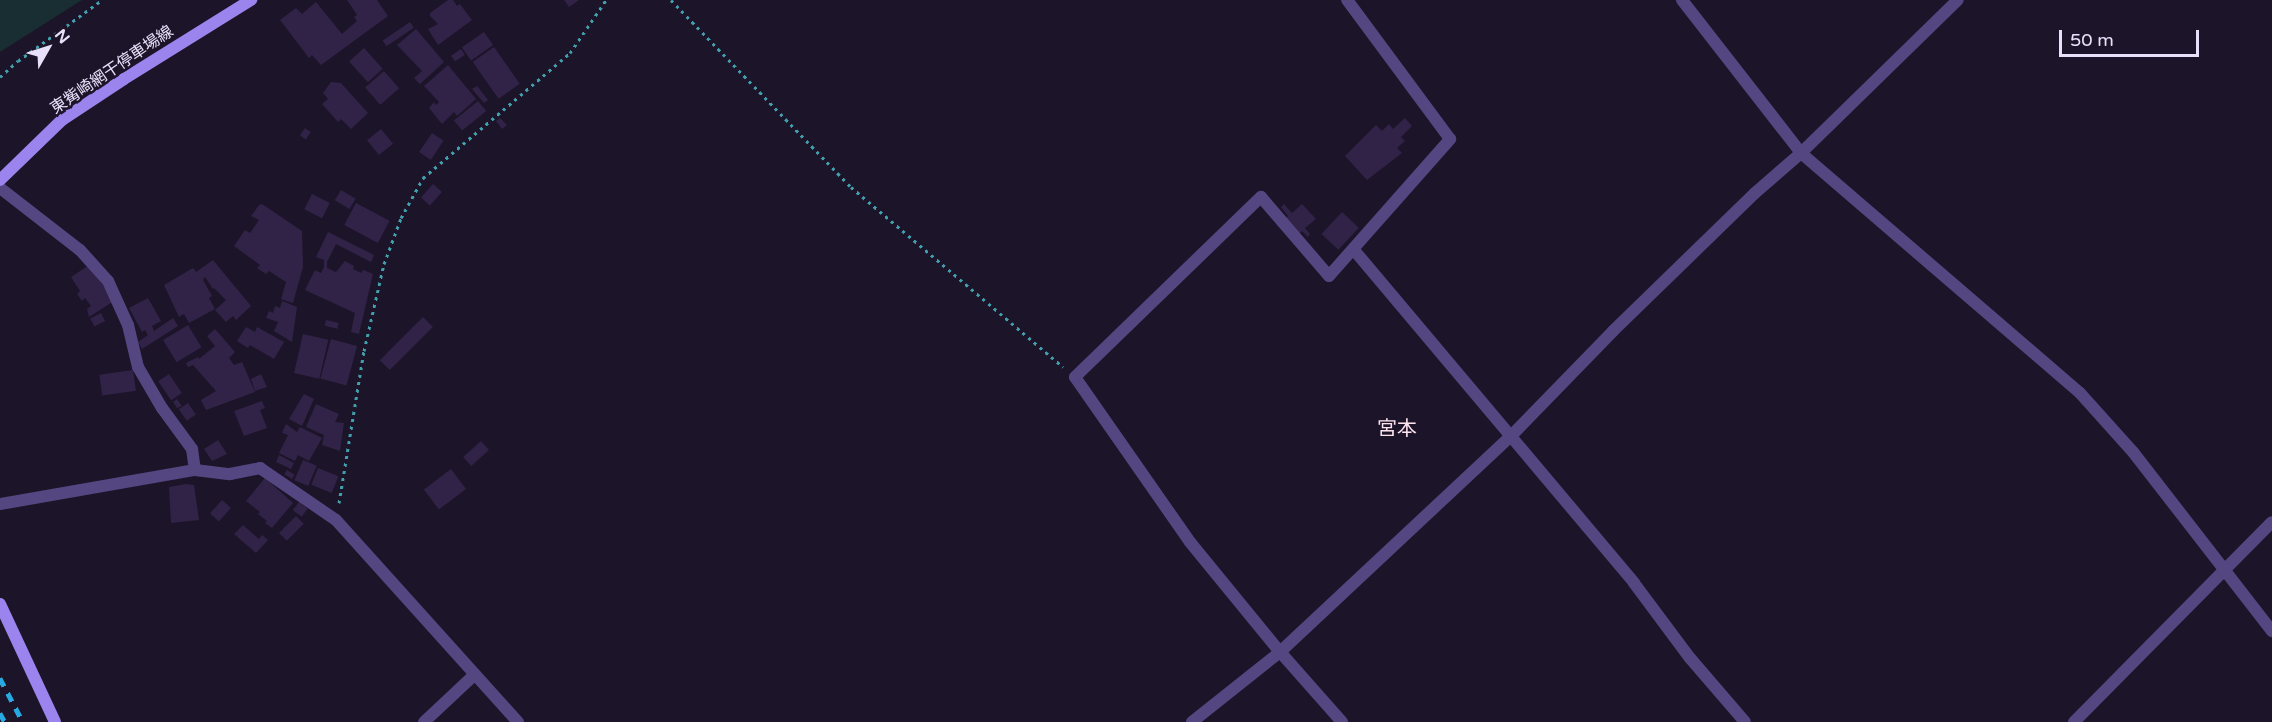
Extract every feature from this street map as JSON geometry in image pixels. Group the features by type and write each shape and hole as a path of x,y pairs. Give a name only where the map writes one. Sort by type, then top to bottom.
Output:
{"main road":[{"name":"東觜崎網干停車場線","path":"0,180 63,120 251,0"},
{"path":"0,604 55,722"}],"street":[{"path":"1342,722 1280,652 1190,542 1075,377 1261,197 1329,276 1450,139 1347,0"},
{"path":"1682,0 1801,153 2080,393 2133,452 2272,631"},
{"path":"1192,722 1280,652 1511,436 1755,193 1801,153 1958,0"},
{"path":"0,188 80,250 108,281 128,326 138,368 162,408 192,449 195,470"},
{"path":"1354,250 1634,583 1690,658 1745,722"},
{"path":"0,504 195,470 230,474 260,468 336,520 518,722"},
{"path":"2074,722 2272,522"},
{"path":"424,722 474,675"}],"path":[{"path":"0,77 18,61 102,0"},
{"path":"336,520 364,351 384,264 401,218 423,178 570,53 606,0"},
{"path":"671,0 851,187 1075,377"}],"green space":[{"path":"0,0 82,0 0,52"}],"building":[{"path":"347,0 377,0 388,16 321,65 312,55 309,58 280,20 296,8 302,14 316,2 342,34 357,21 354,17 357,15"},
{"path":"448,0 453,0 457,6 460,4 472,20 438,45 428,29 438,24 430,13"},
{"path":"564,0 579,0 569,7"},
{"path":"410,22 414,28 387,46 383,40"},
{"path":"416,29 444,62 420,84 414,78 422,71 397,45"},
{"path":"484,32 493,45 471,61 462,47"},
{"path":"494,47 520,84 499,99 473,62"},
{"path":"364,48 383,69 368,82 349,61"},
{"path":"461,49 465,55 455,62 451,56"},
{"path":"448,65 476,99 457,116 454,112 442,124 429,108 434,102 436,105 439,102 424,86"},
{"path":"384,71 399,88 380,105 365,87"},
{"path":"331,82 341,83 368,113 351,129 341,119 338,122 322,104 328,99 323,93"},
{"path":"477,86 488,100 484,103 472,89"},
{"path":"478,101 486,111 462,131 454,121"},
{"path":"500,118 507,125 502,129 496,121"},
{"path":"1405,118 1412,126 1401,137 1405,141 1397,148 1402,153 1367,180 1345,156 1376,125 1382,131 1389,124 1393,129"},
{"path":"305,128 311,132 306,139 300,135"},
{"path":"381,129 393,144 379,155 367,140"},
{"path":"432,133 444,141 431,160 419,152"},
{"path":"433,184 442,192 430,205 421,197"},
{"path":"341,190 356,199 349,209 335,200"},
{"path":"312,194 330,203 322,218 304,209"},
{"path":"356,203 390,221 378,243 344,225"},
{"path":"262,204 302,231 303,267 293,303 281,299 286,282 269,271 266,274 257,268 260,265 234,246 245,230 250,233 259,220 251,216"},
{"path":"1284,204 1292,213 1302,204 1316,219 1305,228 1310,234 1308,237 1302,231 1298,235 1284,220 1288,216 1281,207"},
{"path":"1342,212 1359,228 1338,250 1322,234"},
{"path":"328,232 374,255 371,262 336,244 327,262 327,268 336,272 345,261 361,273 363,270 373,274 359,334 351,332 355,313 305,290 315,270 321,273 324,267 324,260 316,257"},
{"path":"213,260 251,306 236,320 233,316 226,322 215,310 226,300 213,289 205,277 203,280 212,296 209,298 215,309 189,323 184,314 179,317 164,285 193,268 196,272"},
{"path":"89,265 114,301 89,317 87,309 91,306 85,298 82,301 77,294 80,291 71,277"},
{"path":"148,298 161,321 152,326 154,331 173,318 178,326 142,349 138,342 148,335 145,330 142,332 129,308"},
{"path":"282,301 297,307 292,342 274,331 278,322 266,318 269,311 273,313 275,306 280,308"},
{"path":"101,313 105,321 94,326 90,318"},
{"path":"423,317 433,327 390,370 380,360"},
{"path":"326,320 339,323 337,329 325,326"},
{"path":"188,325 201,347 177,362 163,340"},
{"path":"246,327 255,332 257,327 284,342 274,359 250,345 248,348 237,341"},
{"path":"215,329 235,352 229,358 234,365 242,362 255,392 206,410 201,400 216,391 193,365 188,367 186,363 198,357 199,359 215,346 207,336"},
{"path":"303,334 328,340 319,379 294,373"},
{"path":"331,339 357,346 346,386 320,379"},
{"path":"133,370 136,391 102,396 99,375"},
{"path":"169,374 182,393 171,400 158,381"},
{"path":"261,374 267,387 255,391 251,379"},
{"path":"304,394 314,399 302,426 289,419"},
{"path":"177,399 182,406 177,408 173,402"},
{"path":"262,401 265,408 260,410 267,428 244,436 234,411"},
{"path":"188,403 196,415 187,421 179,409"},
{"path":"316,404 339,414 335,422 344,423 340,451 322,445 324,435 306,427"},
{"path":"286,424 297,432 300,427 322,438 309,461 298,455 295,461 279,453 288,435 282,433"},
{"path":"218,440 227,454 212,461 204,449"},
{"path":"481,441 489,450 471,466 463,457"},
{"path":"279,455 294,463 291,469 276,462"},
{"path":"303,460 317,466 308,486 294,480"},
{"path":"318,468 338,476 332,493 311,485"},
{"path":"451,469 466,489 439,509 424,489"},
{"path":"287,470 295,475 292,479 284,474"},
{"path":"265,478 293,503 272,528 258,514 260,512 246,501"},
{"path":"194,485 199,520 171,523 169,487"},
{"path":"222,500 231,508 219,521 210,513"},
{"path":"299,502 308,509 302,517 293,510"},
{"path":"296,516 304,524 287,541 279,533"},
{"path":"243,525 259,539 262,535 268,540 256,553 234,534"}],"railway":[{"path":"0,678 23,722"},
{"path":"0,713 5,722"}],"district":[{"name":"宮本","path":"1397,429"}]}
